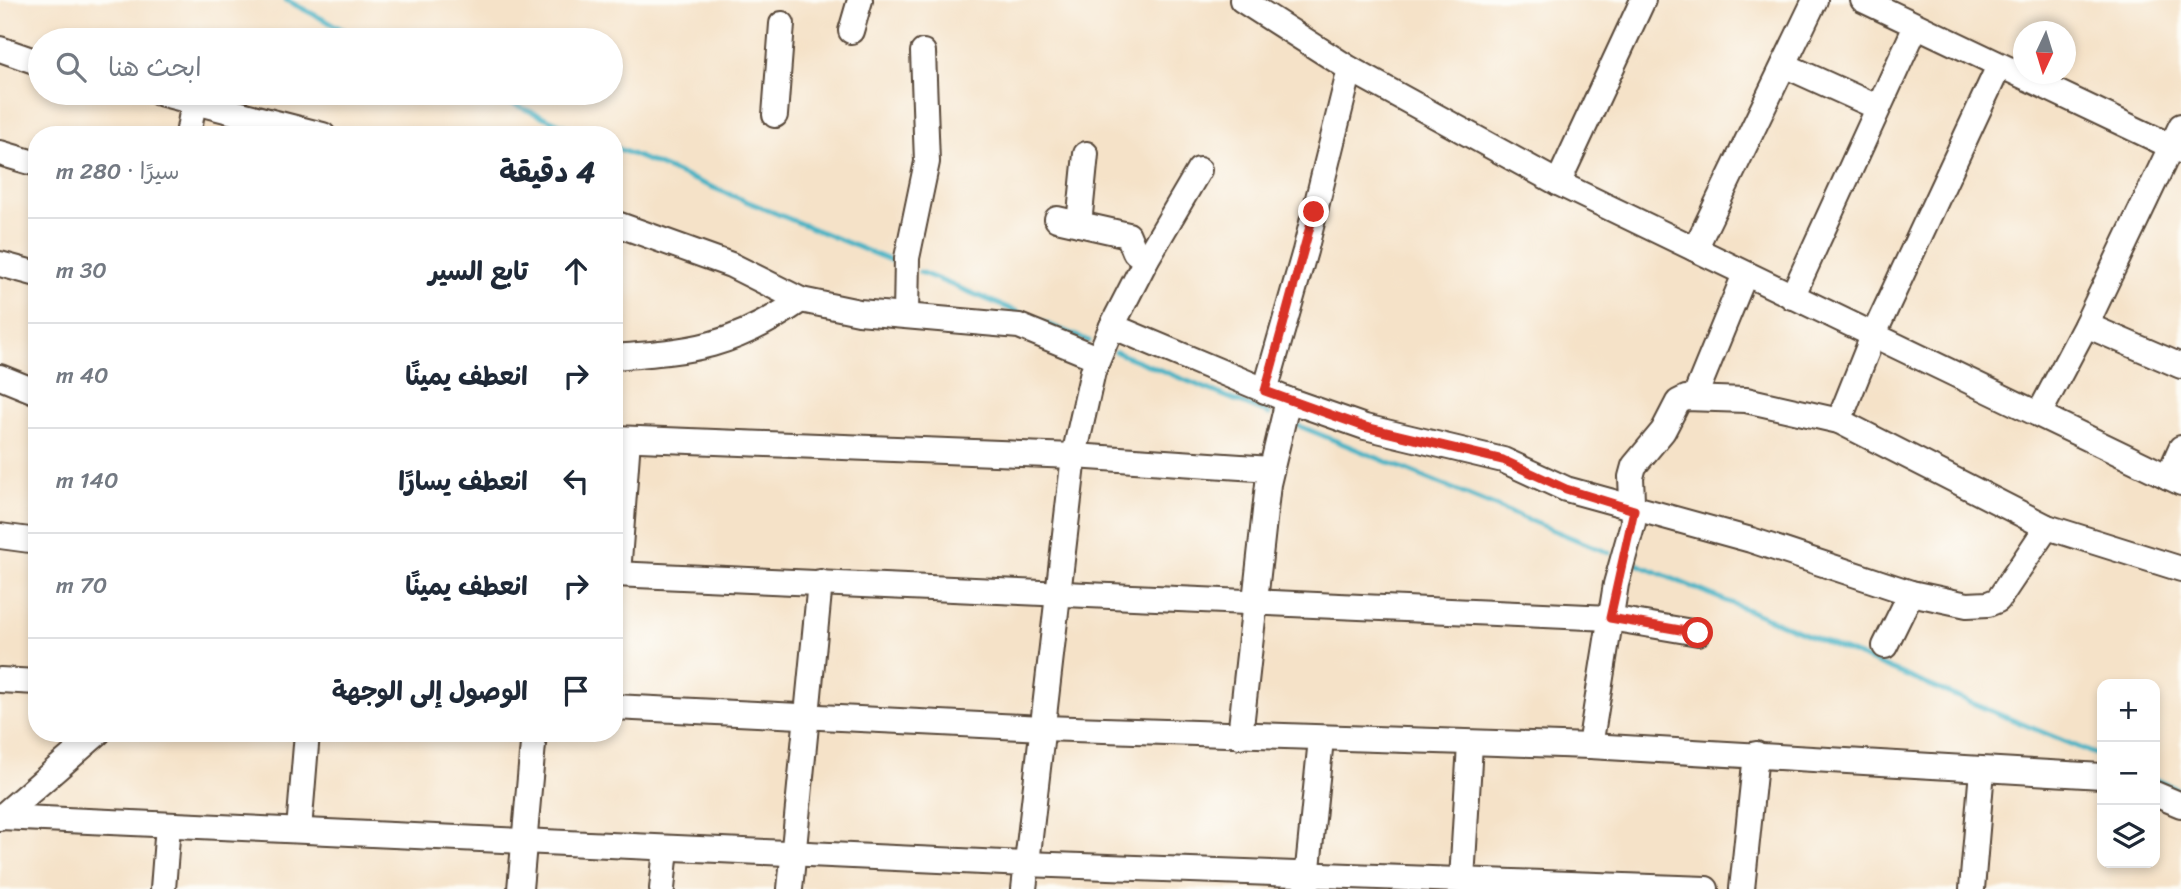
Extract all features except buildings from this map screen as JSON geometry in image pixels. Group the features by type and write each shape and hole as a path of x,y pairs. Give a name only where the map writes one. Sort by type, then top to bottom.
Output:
{"street":[{"path":"851,32 860,0"},
{"path":"1242,0 1350,69 1558,183 2174,480 2181,448"},
{"path":"1558,183 1643,0"},
{"path":"1695,249 1815,0"},
{"path":"1863,0 1999,66 2178,141 2039,414"},
{"path":"775,115 782,24"},
{"path":"1792,297 1916,26"},
{"path":"0,49 28,58"},
{"path":"906,315 907,258 927,162 923,52"},
{"path":"1784,65 1877,107"},
{"path":"1839,421 1873,336 1999,66"},
{"path":"1265,391 1305,251 1350,69"},
{"path":"190,126 193,105"},
{"path":"209,105 289,126"},
{"path":"0,153 28,161"},
{"path":"1086,154 1068,221 1128,235 1135,251 1146,260"},
{"path":"1024,889 1074,456 1097,358 1146,260 1199,170"},
{"path":"623,226 721,260 801,300 859,312 1019,326 1097,358"},
{"path":"0,264 28,272"},
{"path":"1695,396 1745,274"},
{"path":"623,356 708,346 730,340 771,321 801,300"},
{"path":"2086,325 2181,366"},
{"path":"1112,326 1265,391 1365,427 1503,460 1566,489 1764,544 1945,602 1988,604 2005,593 2047,527"},
{"path":"0,377 28,388"},
{"path":"1590,746 1610,618 1634,510 1631,477 1634,466 1663,431 1678,402 1695,396 1746,400 1839,421 2047,527 2181,569"},
{"path":"1240,736 1271,468 1288,400"},
{"path":"623,438 1074,456 1271,468"},
{"path":"2,538 28,540"},
{"path":"623,574 1610,618 1698,633"},
{"path":"790,889 820,582"},
{"path":"1885,646 1911,593"},
{"path":"0,680 28,682"},
{"path":"623,708 1240,736 1590,746 2097,776"},
{"path":"1307,881 1321,739"},
{"path":"0,817 88,742"},
{"path":"299,830 306,742"},
{"path":"520,889 533,742"},
{"path":"1462,880 1470,744"},
{"path":"1742,889 1756,754"},
{"path":"1972,889 1982,770"},
{"path":"2160,796 2181,805"},
{"path":"0,817 1026,864 1307,881 1462,880 1577,887 1706,889"},
{"path":"163,889 168,825"},
{"path":"662,889 666,848"}],"waterway":[{"path":"286,0 340,28"},
{"path":"515,105 565,126"},
{"path":"623,151 892,261"},
{"path":"920,272 1089,341"},
{"path":"1116,352 1269,414"},
{"path":"1297,425 1609,553"},
{"path":"1637,564 2097,755"},
{"path":"2160,781 2181,791"}],"route":[{"path":"1314,212 1265,391 1365,427 1503,460 1566,489 1634,510 1610,618 1698,633"}]}
